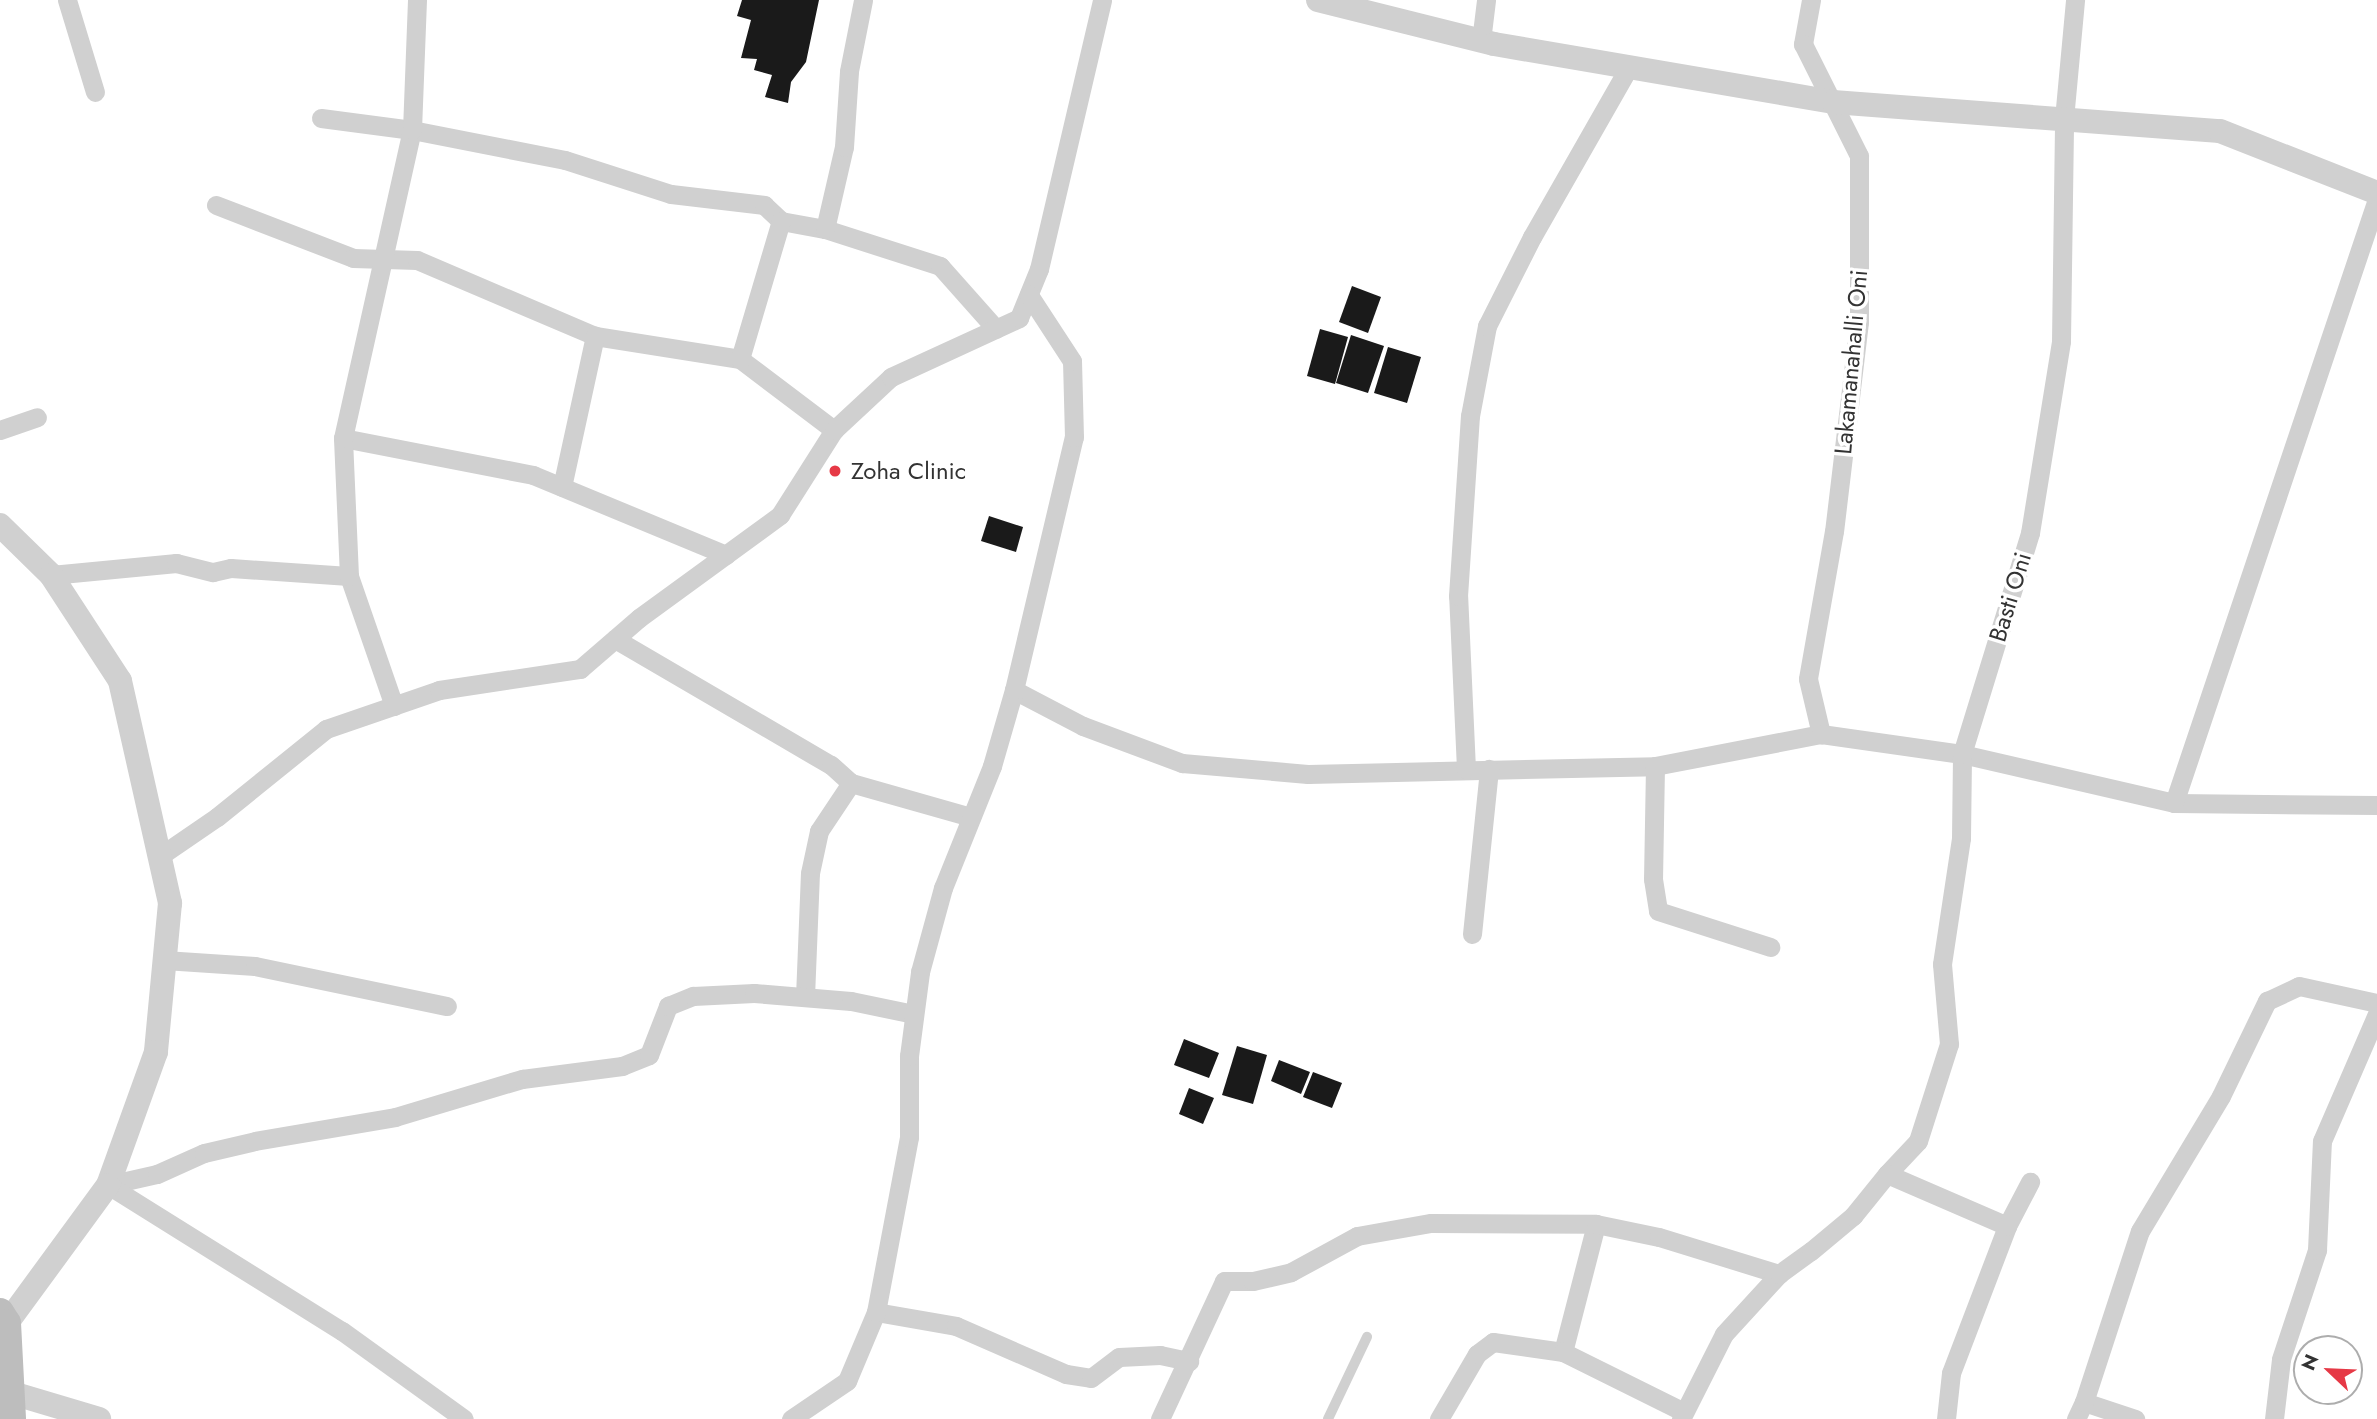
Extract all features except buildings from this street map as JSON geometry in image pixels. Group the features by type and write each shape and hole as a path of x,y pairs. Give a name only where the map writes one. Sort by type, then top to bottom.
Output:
{"main road":[{"path":"2,1320 12,1406"}],"street":[{"path":"67,0 96,92"},
{"path":"394,706 349,576 343,438 412,130 417,0"},
{"path":"825,229 844,147 849,71 863,0"},
{"path":"160,856 217,817 326,729 439,690 580,669 615,639 780,515 834,430 891,377 1019,318 1040,269 1102,0"},
{"path":"1318,0 1481,41 1833,102 2220,131 2377,193"},
{"path":"1481,41 1486,0"},
{"name":"Lakamanahalli Oni","path":"1811,0 1803,44 1860,156 1859,322 1834,531 1808,679 1821,734"},
{"name":"Basti Oni","path":"1683,1416 1724,1334 1779,1274 1853,1216 1918,1141 1949,1044 1942,964 1961,838 1962,754 2030,533 2062,341 2064,119 2075,0"},
{"path":"1466,769 1458,596 1470,416 1487,326 1532,237 1629,67"},
{"path":"321,118 412,130 565,160 671,194 764,205 781,221 825,229 940,266 996,329"},
{"path":"2174,803 2377,199"},
{"path":"216,205 353,258 417,260 595,336 740,359 834,430"},
{"path":"740,359 781,221"},
{"path":"791,1419 847,1381 876,1312 909,1137 909,1056 920,972 943,888 992,766 1014,690 1074,436 1072,360 1028,295"},
{"path":"562,487 595,336"},
{"path":"0,430 37,416"},
{"path":"343,438 533,475 726,555"},
{"path":"0,524 51,575 120,681 170,903 156,1052 108,1185 2,1320"},
{"path":"51,575 176,563 214,572 232,568 349,576"},
{"path":"615,639 831,765 851,782 971,817"},
{"path":"1014,690 1083,726 1182,762 1308,774 1655,766 1821,734 1962,754 2174,803 2377,805"},
{"path":"1655,766 1653,879 1658,911 1770,947"},
{"path":"1472,933 1489,769"},
{"path":"805,997 810,873 819,831 851,782"},
{"path":"164,960 256,966 447,1006"},
{"path":"2135,1419 2080,1411 2140,1231 2221,1096 2267,1001 2299,986 2377,1003"},
{"path":"108,1185 157,1174 204,1153 255,1141 394,1117 522,1079 622,1066 649,1055 668,1006 693,996 754,993 805,997 851,1001 915,1014"},
{"path":"2274,1419 2281,1359 2317,1250 2322,1141 2377,1014"},
{"path":"1887,1174 2007,1226"},
{"path":"1947,1419 1951,1374 2007,1226 2030,1182"},
{"path":"108,1185 342,1331 464,1419"},
{"path":"1160,1419 1224,1281 1253,1281 1291,1272 1357,1236 1431,1223 1596,1224 1659,1237 1779,1274"},
{"path":"1563,1352 1596,1224"},
{"path":"876,1312 956,1326 1066,1374 1091,1377 1119,1357 1160,1355 1189,1361"},
{"path":"1439,1419 1477,1354 1493,1342 1563,1352 1683,1416"},
{"path":"12,1406 99,1419"}],"lane":[{"path":"1328,1419 1367,1337"}],"place":[{"name":"Zoha Clinic","path":"835,471"}]}
